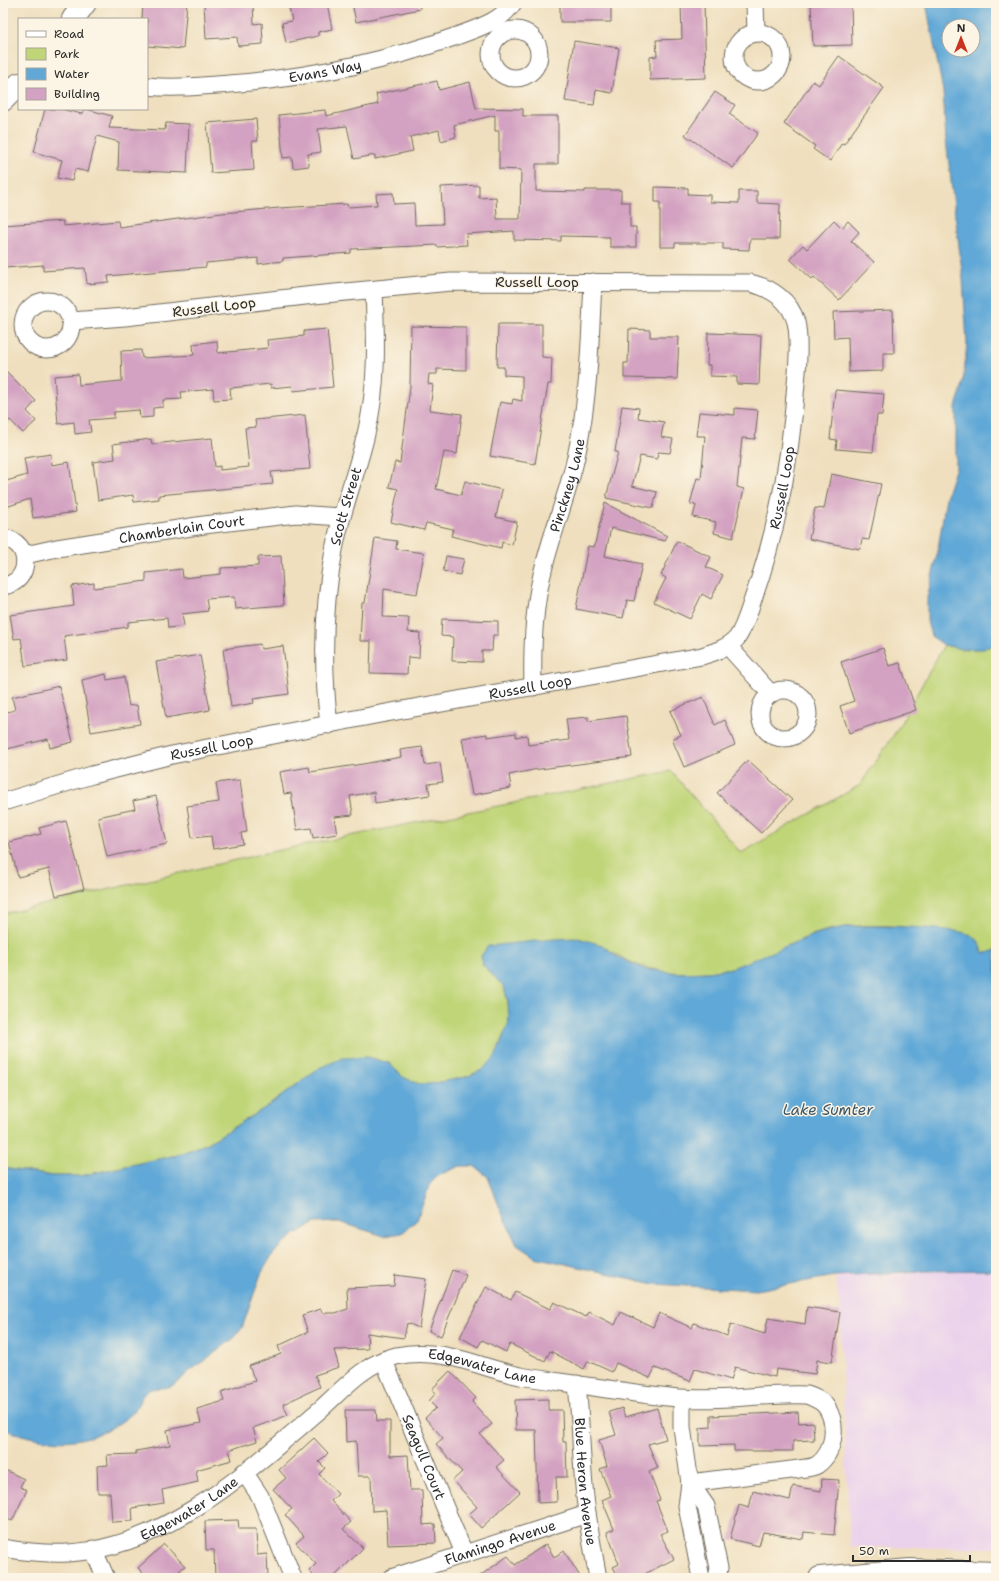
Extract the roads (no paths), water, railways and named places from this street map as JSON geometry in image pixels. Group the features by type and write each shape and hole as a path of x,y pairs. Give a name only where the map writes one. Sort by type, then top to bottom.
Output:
{"street":[{"path":"74,18 85,3"},
{"name":"Evans Way","path":"148,86 171,88 263,81 352,67 500,26 513,3"},
{"path":"755,3 756,33"},
{"path":"3,100 18,85"},
{"name":"Russell Loop","path":"3,802 134,764 328,725 702,656 728,646 743,628 757,587 775,523 794,418 797,369 796,323 786,302 767,288 750,284 451,282 125,317 71,321"},
{"name":"Pinckney Lane","path":"532,687 534,626 541,579 568,490 584,417 588,381 593,282"},
{"name":"Scott Street","path":"328,725 324,656 330,572 341,517 360,458 371,404 375,353 374,290"},
{"name":"Chamberlain Court","path":"25,555 57,548 252,519 296,514 341,517"},
{"path":"3,538 16,542 22,548 26,563 20,577 15,582 3,586"},
{"path":"728,646 771,694"},
{"name":"Edgewater Lane","path":"3,1548 33,1553 70,1553 93,1549 141,1536 172,1522 204,1502 244,1472 318,1412 350,1381 370,1366 394,1357 418,1352 442,1355 520,1376 682,1399 807,1395 818,1399 827,1408 832,1420 833,1442 827,1455 816,1466 799,1470 690,1483"},
{"name":"Seagull Court","path":"384,1360 464,1553"},
{"name":"Blue Heron Avenue","path":"577,1384 587,1514 598,1578"},
{"path":"682,1399 682,1427 690,1483 688,1506 701,1578"},
{"path":"244,1472 260,1496 293,1578"},
{"path":"690,1483 706,1506 719,1568 717,1578"},
{"name":"Flamingo Avenue","path":"391,1578 587,1514"},
{"path":"695,1546 714,1542"},
{"path":"93,1549 106,1578"},
{"path":"820,1578 910,1570 996,1573"}],"water":[{"path":"926,3 996,3 996,644 983,649 961,649 944,645 931,636 927,621 927,598 937,556 946,497 956,467 956,407 963,384 967,343 963,279 946,140 943,91"},
{"name":"Lake Sumter","path":"871,926 924,928 966,933 973,936 978,941 983,952 987,953 996,950 996,1270 918,1271 835,1276 756,1290 654,1284 535,1257 517,1245 501,1211 488,1177 474,1166 460,1166 439,1175 430,1184 417,1220 402,1233 384,1236 339,1222 315,1223 295,1234 274,1252 261,1274 242,1328 234,1338 174,1385 155,1388 148,1391 143,1395 131,1414 113,1427 82,1439 67,1441 36,1438 3,1429 3,1168 53,1176 80,1176 177,1155 208,1143 268,1106 319,1068 343,1058 368,1057 389,1063 403,1077 419,1084 430,1084 466,1077 482,1070 495,1057 509,1022 508,1002 504,987 483,965 481,956 488,946 553,939 578,938 602,945 619,958 645,969 678,973 708,972 732,968 819,933 845,927"}]}
